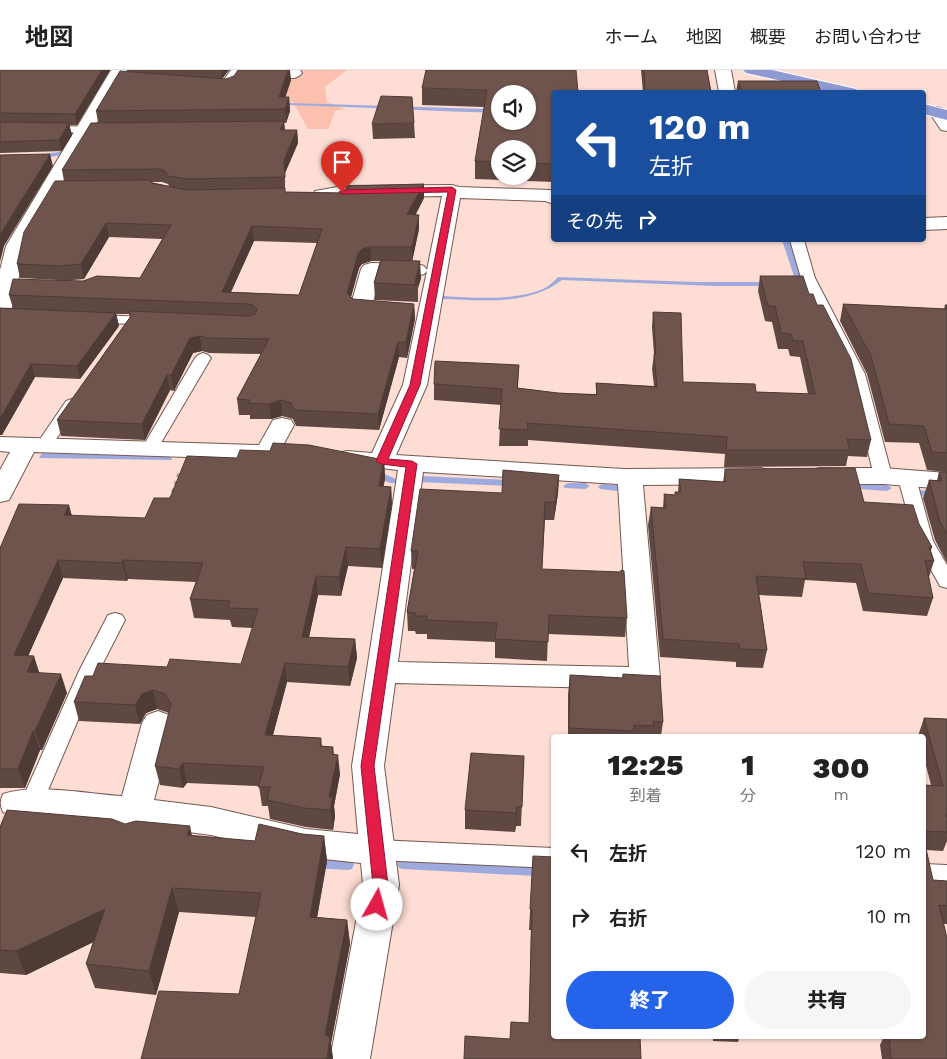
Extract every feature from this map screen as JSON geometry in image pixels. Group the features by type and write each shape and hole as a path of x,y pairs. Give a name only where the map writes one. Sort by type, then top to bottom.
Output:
{"highway":[{"path":"751,70 841,90"}],"street":[{"path":"723,70 727,90"},
{"path":"184,83 228,86 237,72 294,73"},
{"path":"3,314 10,282 8,245 50,189 86,130 125,75"},
{"path":"50,159 69,158"},
{"path":"317,196 352,192 452,190 451,192 551,197"},
{"path":"350,1059 380,885 368,766 382,672 397,463 428,321 428,311 451,192"},
{"path":"926,224 947,223"},
{"path":"428,311 361,308 371,269 436,270"},
{"path":"267,452 282,425"},
{"path":"0,444 301,453"},
{"path":"0,494 35,445"},
{"path":"328,456 397,463 630,476 895,477 947,480"},
{"path":"382,672 644,678 630,476"},
{"path":"134,822 158,723"},
{"path":"16,802 134,822 211,821 306,843 377,850"}],"lane":[{"path":"0,128 114,130"},
{"path":"50,189 69,189"},
{"path":"797,242 808,278 857,374 895,477 924,541 947,582"},
{"path":"77,318 164,322"},
{"path":"150,448 204,358"},
{"path":"35,445 82,391"},
{"path":"16,802 89,671 115,620"},
{"path":"377,850 551,858"},
{"path":"926,874 947,875"}],"path":[{"path":"167,508 187,450"}],"shaded area":[{"path":"240,70 347,70 325,87 327,102 345,109 335,111 328,129 308,129 293,102 228,102"}],"water":[{"path":"289,103 486,109 491,110 491,113 288,105"},
{"path":"783,242 794,242 803,274 797,286 715,286 562,280 535,294 520,298 505,300 442,299 443,296 494,298 531,293 543,289 558,277 694,282 796,282"},
{"path":"42,453 171,457 172,460 39,458"},
{"path":"420,476 553,482 552,488 418,482"}],"building":[{"path":"0,70 102,70 75,114 0,113"},
{"path":"238,70 288,70 279,97 289,97 285,109 96,111 120,71 226,79 234,76"},
{"path":"426,70 576,70 578,90 551,90 551,164 536,163 536,140 491,140 491,162 475,161 487,90 422,88"},
{"path":"644,70 707,70 711,90 645,90"},
{"path":"738,81 817,81 820,90 741,90"},
{"path":"381,96 412,97 414,123 372,124"},
{"path":"284,121 280,130 297,130 284,160 285,177 187,179 168,176 165,171 160,169 62,170 91,123"},
{"path":"0,122 69,123 59,140 0,142"},
{"path":"50,154 1,233 0,237 0,155"},
{"path":"149,180 151,183 187,190 285,188 285,192 345,193 347,186 424,184 407,214 419,215 412,247 370,247 362,249 358,254 347,293 353,299 414,304 406,342 398,342 378,414 294,410 291,403 281,400 269,404 248,403 250,400 237,399 269,339 207,338 200,336 190,338 171,375 167,375 142,424 57,420 131,316 129,311 248,316 255,314 257,309 253,305 248,304 9,295 13,279 83,281 97,276 140,278 171,225 106,223 81,264 58,266 17,264 24,232 55,181","holes":["252,226 322,229 299,295 222,292"]},
{"path":"381,260 420,261 415,283 418,283 418,285 374,283"},
{"path":"760,276 803,276 809,294 813,294 817,305 823,305 851,359 871,440 847,439 850,450 726,450 727,437 527,423 528,430 499,429 502,389 434,384 435,361 519,365 517,388 558,393 597,395 596,383 657,387 653,312 681,313 683,382 755,384 756,392 815,394 803,341 793,341 791,334 781,333 775,306 768,306"},
{"path":"843,304 947,309 947,453 932,452 924,426 889,424 871,356"},
{"path":"0,308 116,313 77,366 31,364 0,419"},
{"path":"273,443 309,445 384,460 379,486 391,487 380,549 346,547 339,577 316,576 302,637 355,639 348,667 285,663 265,735 321,738 320,746 333,747 332,754 338,755 329,797 333,797 330,810 304,808 267,800 270,787 258,787 264,767 183,763 179,769 155,766 171,704 165,694 153,690 142,694 135,705 74,702 85,676 93,676 98,663 167,667 170,659 241,664 258,609 228,608 230,601 190,599 203,563 123,560 122,563 58,560 14,655 34,656 27,672 61,674 35,731 33,731 18,769 0,769 0,548 19,504 69,505 64,515 145,518 154,498 170,498 187,456 237,458 240,450 270,451"},
{"path":"855,468 864,502 913,505 919,524 932,547 929,547 934,561 925,560 933,598 868,593 861,564 803,562 806,579 756,576 767,650 740,649 739,644 663,639 651,507 666,508 664,494 675,495 675,492 681,492 679,479 725,482 725,469"},
{"path":"503,470 559,475 555,502 545,502 542,569 624,571 627,618 549,615 548,642 495,639 497,623 426,620 427,616 415,616 415,613 407,612 418,551 411,551 420,489 502,493"},
{"path":"939,472 947,472 947,534 940,522 929,480 942,481"},
{"path":"623,674 660,676 663,722 653,721 654,726 634,725 633,731 569,728 570,675 623,678"},
{"path":"924,718 947,719 947,832 926,831 926,785 943,786"},
{"path":"471,753 524,756 522,807 517,807 516,813 465,810"},
{"path":"7,810 112,819 125,824 136,821 190,826 187,835 255,841 259,824 302,834 324,836 310,917 347,920 325,1035 330,1037 327,1059 141,1059 159,991 239,994 261,893 172,888 149,971 86,964 105,909 16,951 0,950 0,827"},
{"path":"926,849 933,880 947,881 947,906 939,905 947,938 947,1059 891,1059 889,1039 926,1039"},
{"path":"533,856 551,857 551,1039 640,1039 641,1059 464,1059 465,1036 510,1039 511,1022 529,1023 532,909 530,909"}],"waterway":[{"path":"37,157 61,154 67,144"},
{"path":"373,472 393,481"},
{"path":"568,486 585,486"},
{"path":"848,486 887,488"},
{"path":"603,487 617,488"},
{"path":"919,493 947,495"},
{"path":"314,863 348,865"},
{"path":"403,864 551,872"}],"route":[{"path":"342,192 452,190 428,308 428,321 415,385 381,461 412,464 368,766 380,885 377,905"}]}
